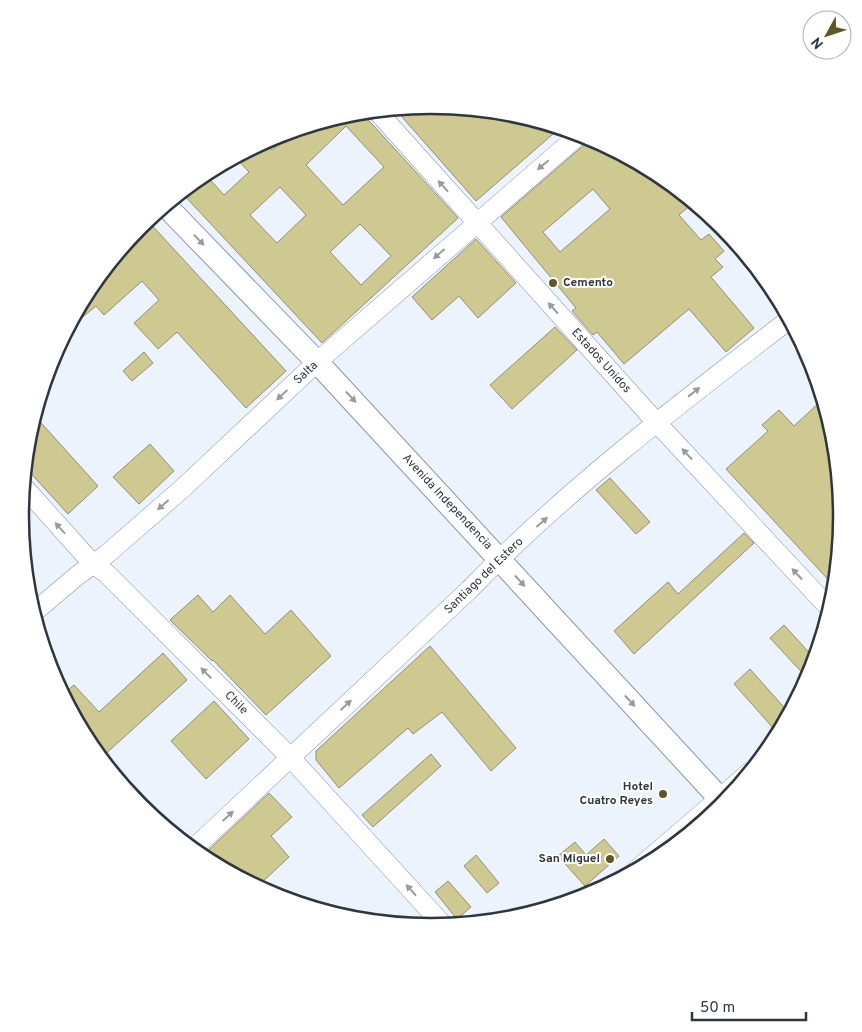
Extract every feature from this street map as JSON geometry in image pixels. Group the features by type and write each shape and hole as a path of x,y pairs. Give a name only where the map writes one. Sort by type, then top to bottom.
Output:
{"main road":[{"name":"Avenida Independencia","path":"170,210 318,362 718,797"}],"street":[{"name":"Estados Unidos","path":"382,117 656,422 824,603"},
{"name":"Salta","path":"39,608 93,564 106,556 184,487 318,362 476,222 573,140"},
{"name":"Santiago del Estero","path":"198,843 469,590 500,558 656,422 784,324"},
{"name":"Chile","path":"30,494 93,564 106,574 290,757 437,918"}],"building":[{"path":"431,114 484,117 509,121 554,133 476,201 401,115"},
{"path":"367,119 458,218 322,343 186,197 211,180 224,195 249,172 240,162 270,147 272,150 280,143 302,135 327,127","holes":["346,126 384,167 343,205 306,165","280,187 306,215 277,243 250,215","360,224 391,256 361,285 330,252"]},
{"path":"585,144 632,168 688,207 679,215 701,240 709,234 724,251 715,259 723,267 711,277 754,328 726,352 689,309 624,364 597,332 593,335 572,311 576,308 501,217","holes":["593,189 610,209 560,252 543,232"]},
{"path":"153,226 286,371 246,408 177,332 158,349 134,323 159,300 142,281 104,315 96,306 81,319 112,271"},
{"path":"476,239 516,283 478,318 459,296 432,320 412,297"},
{"path":"555,327 577,350 512,409 490,385"},
{"path":"144,352 153,363 132,381 123,371"},
{"path":"817,404 826,438 832,490 832,542 828,580 726,469 768,431 762,425 779,410 794,426"},
{"path":"40,421 98,486 68,514 31,474"},
{"path":"150,444 174,471 139,504 113,477"},
{"path":"610,478 650,522 636,534 596,490"},
{"path":"744,533 754,543 634,654 614,631 668,582 678,594"},
{"path":"198,595 213,612 230,595 265,634 291,610 331,656 266,715 213,660 170,620"},
{"path":"784,625 809,653 802,672 770,638"},
{"path":"430,646 516,748 491,771 442,712 413,734 408,728 339,788 316,760 316,751"},
{"path":"163,653 187,680 107,753 68,690 74,685 99,712"},
{"path":"750,669 784,708 772,727 734,684"},
{"path":"214,701 249,739 206,779 171,741"},
{"path":"431,754 441,766 373,827 362,815"},
{"path":"269,793 292,817 271,836 289,857 263,882 208,850"},
{"path":"604,839 619,856 585,886 558,856 575,842 586,855"},
{"path":"476,855 499,883 487,893 464,866"},
{"path":"448,881 471,907 460,917 455,917 435,892"}],"place":[{"name":"Cemento","path":"553,283"},
{"name":"Hotel Cuatro Reyes","path":"663,794"},
{"name":"San Miguel","path":"610,859"}]}
